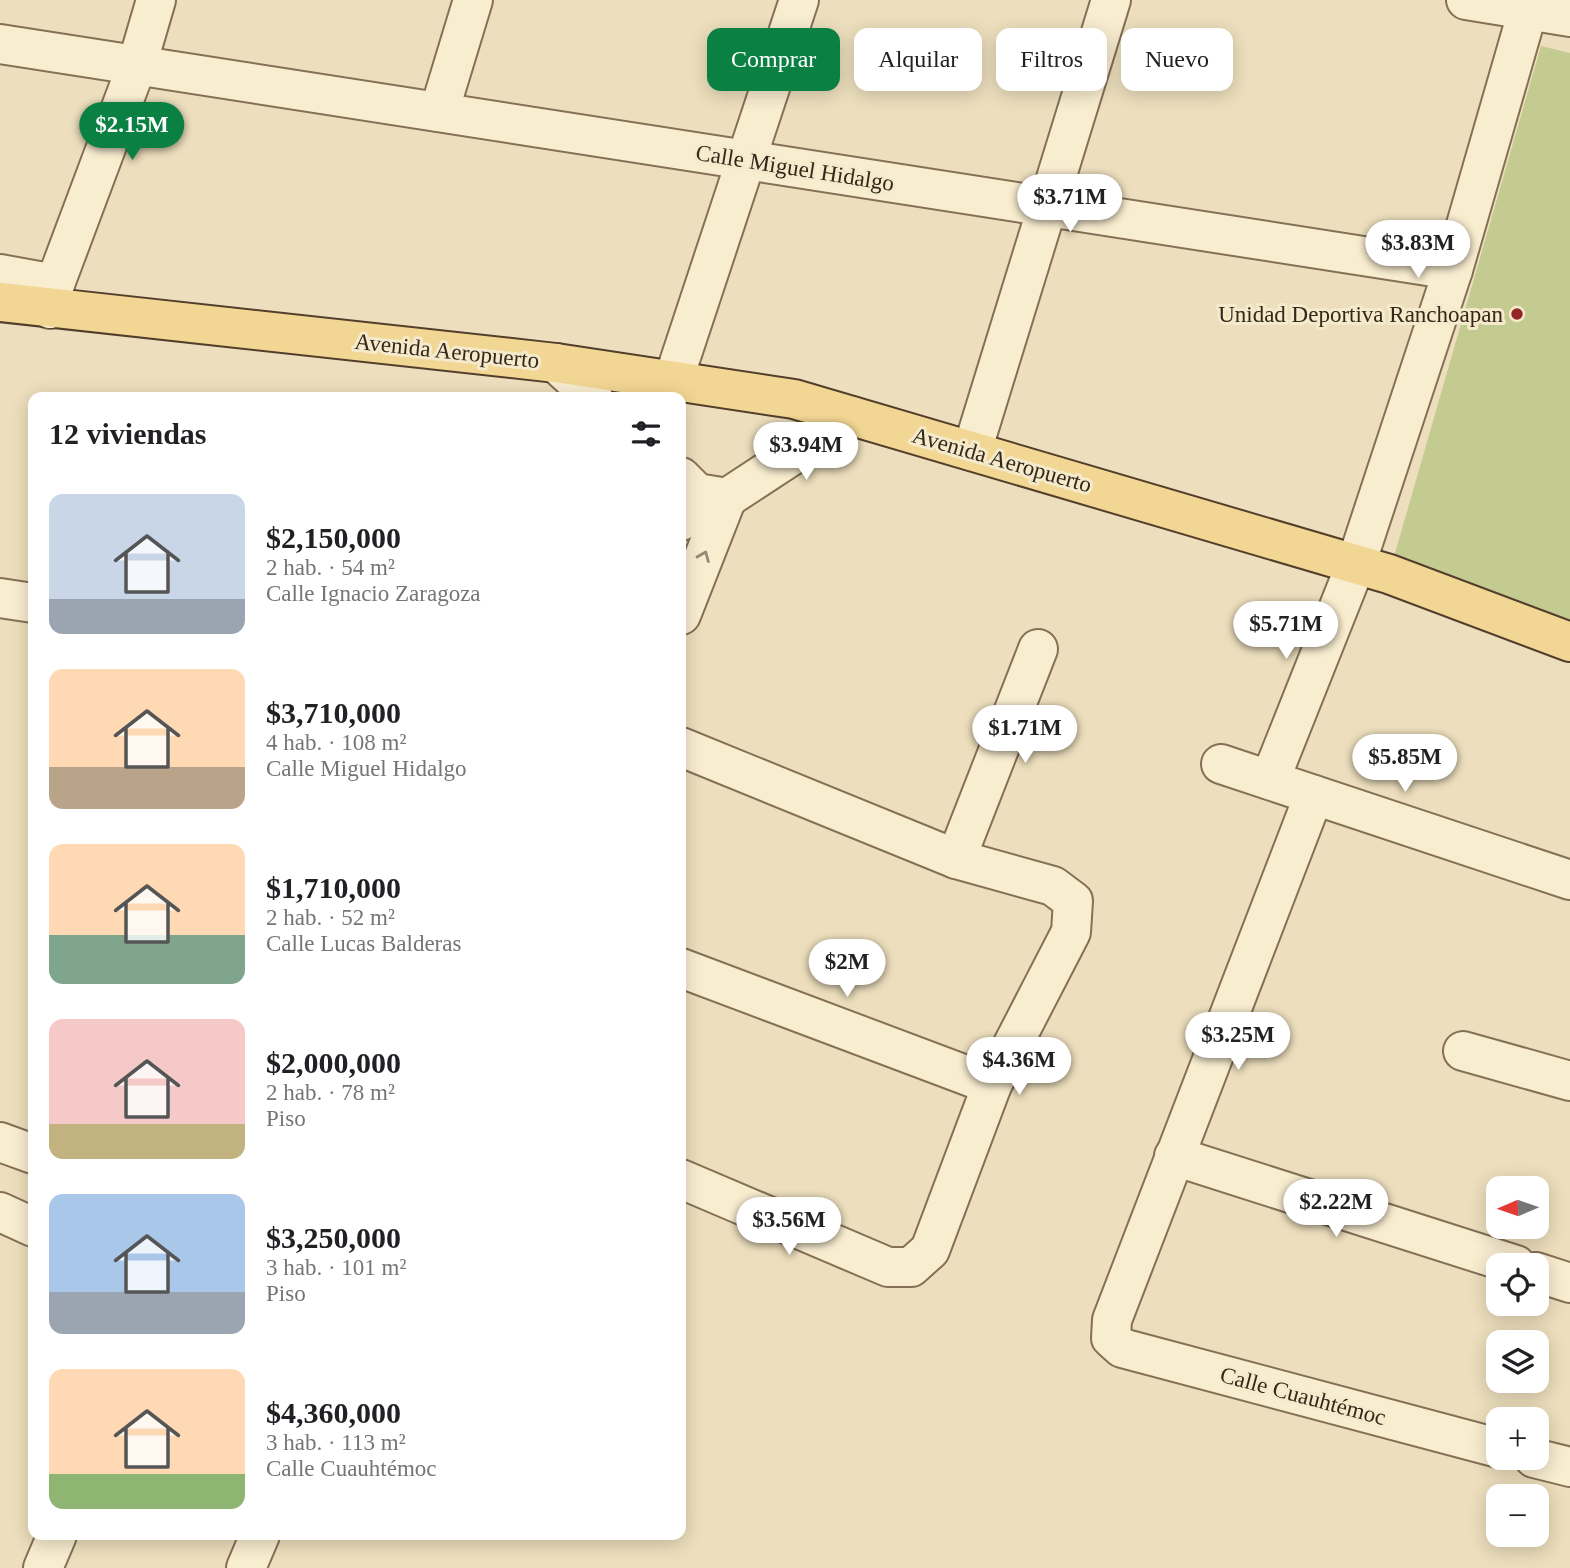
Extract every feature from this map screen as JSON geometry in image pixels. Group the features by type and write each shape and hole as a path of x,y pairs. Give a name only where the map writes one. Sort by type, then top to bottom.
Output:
{"main road":[{"name":"Avenida Aeropuerto","path":"0,302 52,296 556,363 794,399 1356,564 1570,642"}],"street":[{"path":"0,274 52,296 137,65 156,0"},
{"path":"439,112 473,0"},
{"path":"673,381 799,0"},
{"path":"971,451 1111,0"},
{"path":"1466,0 1570,17"},
{"path":"1270,780 1356,564 1453,270 1528,10"},
{"name":"Calle Miguel Hidalgo","path":"0,44 1453,270"},
{"path":"556,363 588,392"},
{"path":"686,578 697,497 852,416"},
{"path":"0,598 28,602"},
{"path":"956,859 1038,649"},
{"path":"686,749 956,859 1053,886 1073,901 1070,932 992,1084 930,1250 911,1268 888,1267 686,1181"},
{"path":"1221,764 1570,880"},
{"path":"1314,794 1174,1156 1486,1255"},
{"path":"686,970 992,1084"},
{"path":"1463,1051 1570,1081"},
{"path":"0,1142 28,1152"},
{"name":"Calle Cuauhtémoc","path":"1174,1156 1112,1320 1111,1338 1122,1348 1486,1445"},
{"path":"0,1212 28,1225"},
{"path":"1549,1276 1570,1283"},
{"path":"1549,1462 1570,1467"},
{"path":"43,1568 55,1540"},
{"path":"246,1568 258,1540"}],"green space":[{"name":"Unidad Deportiva Ranchoapan","path":"1541,46 1570,53 1570,630 1389,574"}],"place":[{"name":"Unidad Deportiva Ranchoapan","path":"1517,314"}]}
